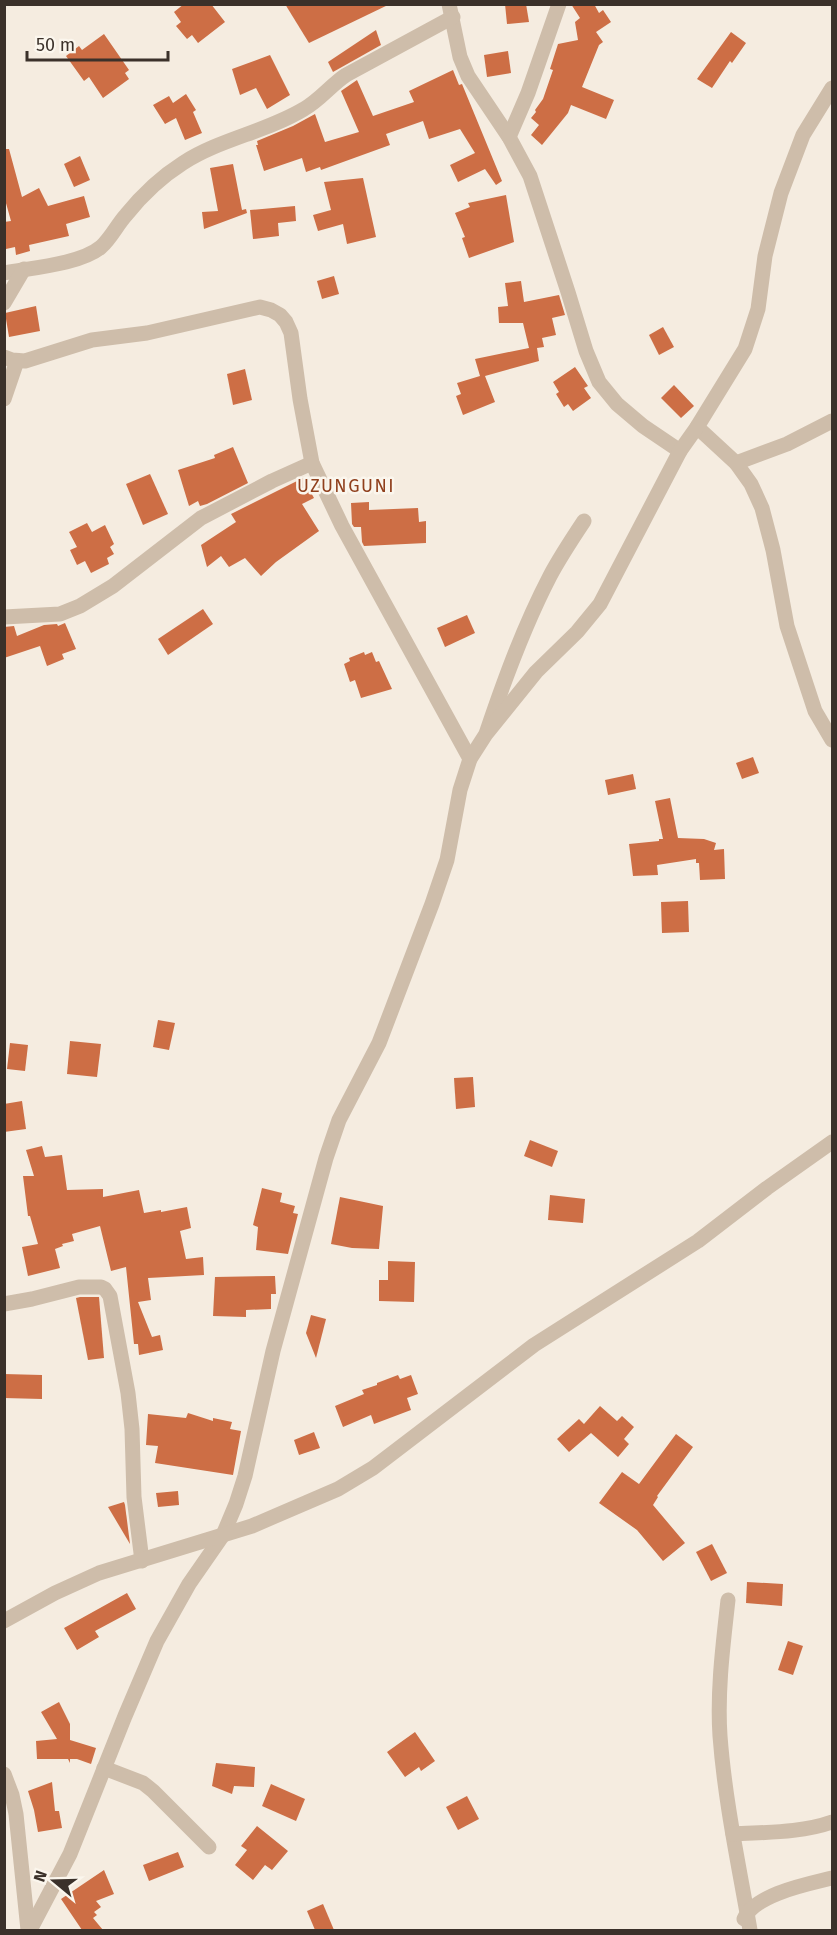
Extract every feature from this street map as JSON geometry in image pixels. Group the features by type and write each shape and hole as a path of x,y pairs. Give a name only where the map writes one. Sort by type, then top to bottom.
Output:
{"street":[{"path":"509,136 528,93 559,4"},
{"path":"4,273 87,256 100,248 140,198 184,162 304,110 346,75 451,11 460,57 468,76 509,136 530,176 586,351 599,382 617,404 634,419 680,451"},
{"path":"29,1930 70,1854 157,1641 189,1584 223,1535 236,1504 245,1476 273,1351 326,1158 344,1110 379,1043 432,904 447,860 460,790 470,759 486,734 536,672 577,632 600,604 680,451 746,349 758,309 765,256 781,193 803,135 832,88"},
{"path":"4,303 24,269"},
{"path":"4,399 11,359 25,361 92,340 147,333 260,307 280,315 291,333 312,463 342,526 470,759"},
{"path":"736,463 787,444 832,421"},
{"path":"697,427 736,463 762,508 773,550 787,626 815,711 832,740"},
{"path":"4,616 60,614 80,606 113,586 201,518 255,489 312,463"},
{"path":"486,734 522,635 550,576 584,521"},
{"path":"4,1621 55,1593 99,1573 223,1535 290,1511 338,1489 374,1468 534,1345 698,1241 832,1142"},
{"path":"4,1304 78,1287 101,1287 110,1296 128,1393 132,1429 134,1497 142,1561"},
{"path":"728,1600 722,1656 720,1736 733,1834 750,1930"},
{"path":"104,1768 143,1783 209,1847"},
{"path":"4,1774 16,1814 29,1930"},
{"path":"733,1834 788,1831 832,1822"},
{"path":"740,1930 747,1913 770,1897 792,1887 832,1878"}],"building":[{"path":"184,4 211,4 225,22 198,43 192,35 187,39 176,26 181,22 174,12"},
{"path":"285,4 390,4 309,43"},
{"path":"505,4 526,4 529,22 507,24"},
{"path":"571,4 594,4 599,13 603,10 611,22 596,32 603,42 599,45 582,87 614,100 606,119 571,105 568,113 542,145 531,135 539,125 531,118 543,99 553,70 550,69 558,44 578,40 575,22 580,18"},
{"path":"376,30 381,45 333,72 328,62"},
{"path":"731,32 746,43 732,63 730,61 712,88 697,79"},
{"path":"104,34 129,70 125,73 129,79 103,98 89,77 84,81 66,56 79,46 82,50"},
{"path":"508,51 511,73 487,77 484,55"},
{"path":"270,55 290,95 267,109 256,88 240,95 232,69"},
{"path":"453,70 459,85 462,84 502,181 496,185 485,169 458,182 450,165 475,153 460,129 429,139 423,121 386,134 390,145 321,170 320,167 306,172 302,158 264,171 256,145 258,145 257,141 315,114 325,142 359,132 341,91 357,80 373,116 414,102 409,91"},
{"path":"186,94 196,110 193,112 202,133 185,140 176,118 165,124 153,105 169,96 173,103"},
{"path":"4,149 9,149 22,197 39,188 48,206 84,196 90,217 66,224 69,236 29,245 30,251 16,255 15,247 6,249 4,222 11,221 4,196"},
{"path":"80,156 90,180 74,187 64,164"},
{"path":"233,164 242,210 246,209 247,213 204,229 202,212 218,211 210,168"},
{"path":"363,178 376,237 347,244 343,224 318,231 313,215 331,210 324,182"},
{"path":"506,195 514,242 469,258 462,238 465,237 455,213 470,207 468,203"},
{"path":"295,206 296,221 278,223 279,236 253,239 250,210"},
{"path":"334,276 339,294 322,299 317,281"},
{"path":"521,281 524,302 559,295 565,315 552,318 556,335 542,338 544,347 537,348 539,361 485,376 495,402 463,415 456,396 461,394 457,383 480,376 475,359 529,348 523,323 499,323 498,307 508,306 505,283"},
{"path":"36,306 40,331 9,337 5,313"},
{"path":"663,327 674,347 659,355 649,335"},
{"path":"575,367 588,386 584,388 591,398 573,411 568,404 564,407 556,394 559,392 553,382"},
{"path":"245,369 252,400 233,405 227,374"},
{"path":"674,385 694,406 681,418 661,398"},
{"path":"233,447 248,483 207,504 200,506 198,501 189,506 178,470 215,458 214,455"},
{"path":"150,474 168,514 143,525 126,484"},
{"path":"303,478 314,498 302,504 319,531 276,562 261,576 245,558 229,567 221,556 207,567 201,545 236,522 231,514"},
{"path":"369,502 369,510 418,508 419,522 426,521 426,543 364,546 361,527 354,527 352,524 351,503"},
{"path":"87,523 92,532 105,525 114,544 110,547 114,554 107,558 109,564 91,573 85,561 77,565 70,550 77,547 69,532"},
{"path":"203,609 213,624 168,655 158,639"},
{"path":"467,615 475,633 445,647 437,628"},
{"path":"65,623 76,649 62,654 64,659 47,666 40,646 4,658 4,627 14,626 17,636 44,625 57,624 58,626"},
{"path":"364,652 365,655 372,652 376,662 379,661 392,689 361,698 355,680 350,682 344,664 350,661 349,658"},
{"path":"753,757 759,773 742,779 736,763"},
{"path":"633,774 636,789 608,795 605,780"},
{"path":"670,798 678,838 704,839 716,843 714,850 724,849 725,879 700,880 699,863 696,863 696,859 657,865 658,875 633,876 629,844 663,839 655,801"},
{"path":"688,901 689,932 662,933 661,902"},
{"path":"158,1020 175,1023 169,1050 153,1047"},
{"path":"70,1041 101,1044 97,1077 67,1074"},
{"path":"10,1043 28,1045 25,1071 7,1069"},
{"path":"473,1077 475,1107 456,1109 454,1078"},
{"path":"22,1101 26,1129 4,1132 4,1104"},
{"path":"530,1140 558,1151 552,1167 524,1156"},
{"path":"42,1146 45,1157 62,1155 67,1190 103,1189 103,1197 139,1190 144,1213 187,1207 191,1228 180,1231 186,1259 203,1257 204,1275 148,1278 151,1300 138,1302 152,1337 160,1335 163,1350 139,1355 138,1344 134,1344 126,1267 111,1271 100,1226 72,1234 74,1241 62,1244 63,1246 55,1249 60,1268 28,1276 22,1247 38,1244 30,1216 28,1216 23,1176 34,1176 26,1150"},
{"path":"262,1188 282,1193 280,1202 295,1206 293,1213 298,1214 288,1254 256,1250 258,1227 253,1225"},
{"path":"550,1195 585,1199 583,1223 548,1220"},
{"path":"340,1197 383,1206 379,1249 352,1248 331,1244"},
{"path":"388,1261 415,1262 414,1302 379,1301 379,1280 388,1280"},
{"path":"275,1276 276,1294 271,1294 271,1309 246,1310 246,1317 213,1316 215,1277"},
{"path":"99,1297 104,1358 88,1360 76,1298"},
{"path":"311,1315 326,1319 316,1358 306,1333"},
{"path":"4,1374 42,1375 42,1399 4,1398"},
{"path":"398,1375 400,1379 411,1375 418,1394 407,1398 411,1410 374,1424 371,1415 343,1427 335,1406 364,1394 362,1390"},
{"path":"600,1406 617,1421 622,1416 634,1427 624,1439 629,1444 618,1457 591,1433 569,1452 557,1439 579,1419 584,1424"},
{"path":"188,1413 213,1421 213,1418 232,1422 230,1429 241,1431 233,1475 155,1463 158,1446 146,1445 148,1414 186,1418"},
{"path":"314,1432 320,1448 299,1455 294,1440"},
{"path":"676,1434 693,1447 657,1496 653,1505 685,1543 663,1561 637,1530 599,1503 622,1472 639,1484"},
{"path":"178,1491 179,1505 158,1507 156,1493"},
{"path":"124,1502 125,1505 130,1544 108,1507"},
{"path":"712,1544 727,1573 711,1581 696,1552"},
{"path":"747,1582 783,1584 782,1606 746,1603"},
{"path":"127,1593 136,1609 95,1631 99,1637 77,1650 64,1628"},
{"path":"788,1641 803,1646 793,1675 778,1670"},
{"path":"59,1702 70,1724 70,1740 96,1748 91,1764 77,1759 70,1759 70,1763 68,1759 37,1759 36,1741 57,1739 41,1712"},
{"path":"415,1732 435,1761 421,1771 419,1767 405,1777 387,1752"},
{"path":"216,1763 255,1767 254,1787 234,1786 232,1794 212,1786"},
{"path":"52,1782 55,1811 59,1811 62,1828 38,1832 28,1791"},
{"path":"271,1784 305,1799 296,1821 262,1806"},
{"path":"467,1796 479,1819 458,1830 446,1807"},
{"path":"257,1826 288,1851 272,1870 265,1865 253,1880 235,1865 247,1850 241,1846"},
{"path":"178,1852 184,1867 149,1881 143,1865"},
{"path":"104,1870 114,1894 96,1901 101,1907 94,1912 97,1915 93,1918 103,1930 82,1930 61,1899"},
{"path":"323,1904 334,1930 315,1930 307,1911"}],"district":[{"name":"UZUNGUNI","path":"346,486"}]}
